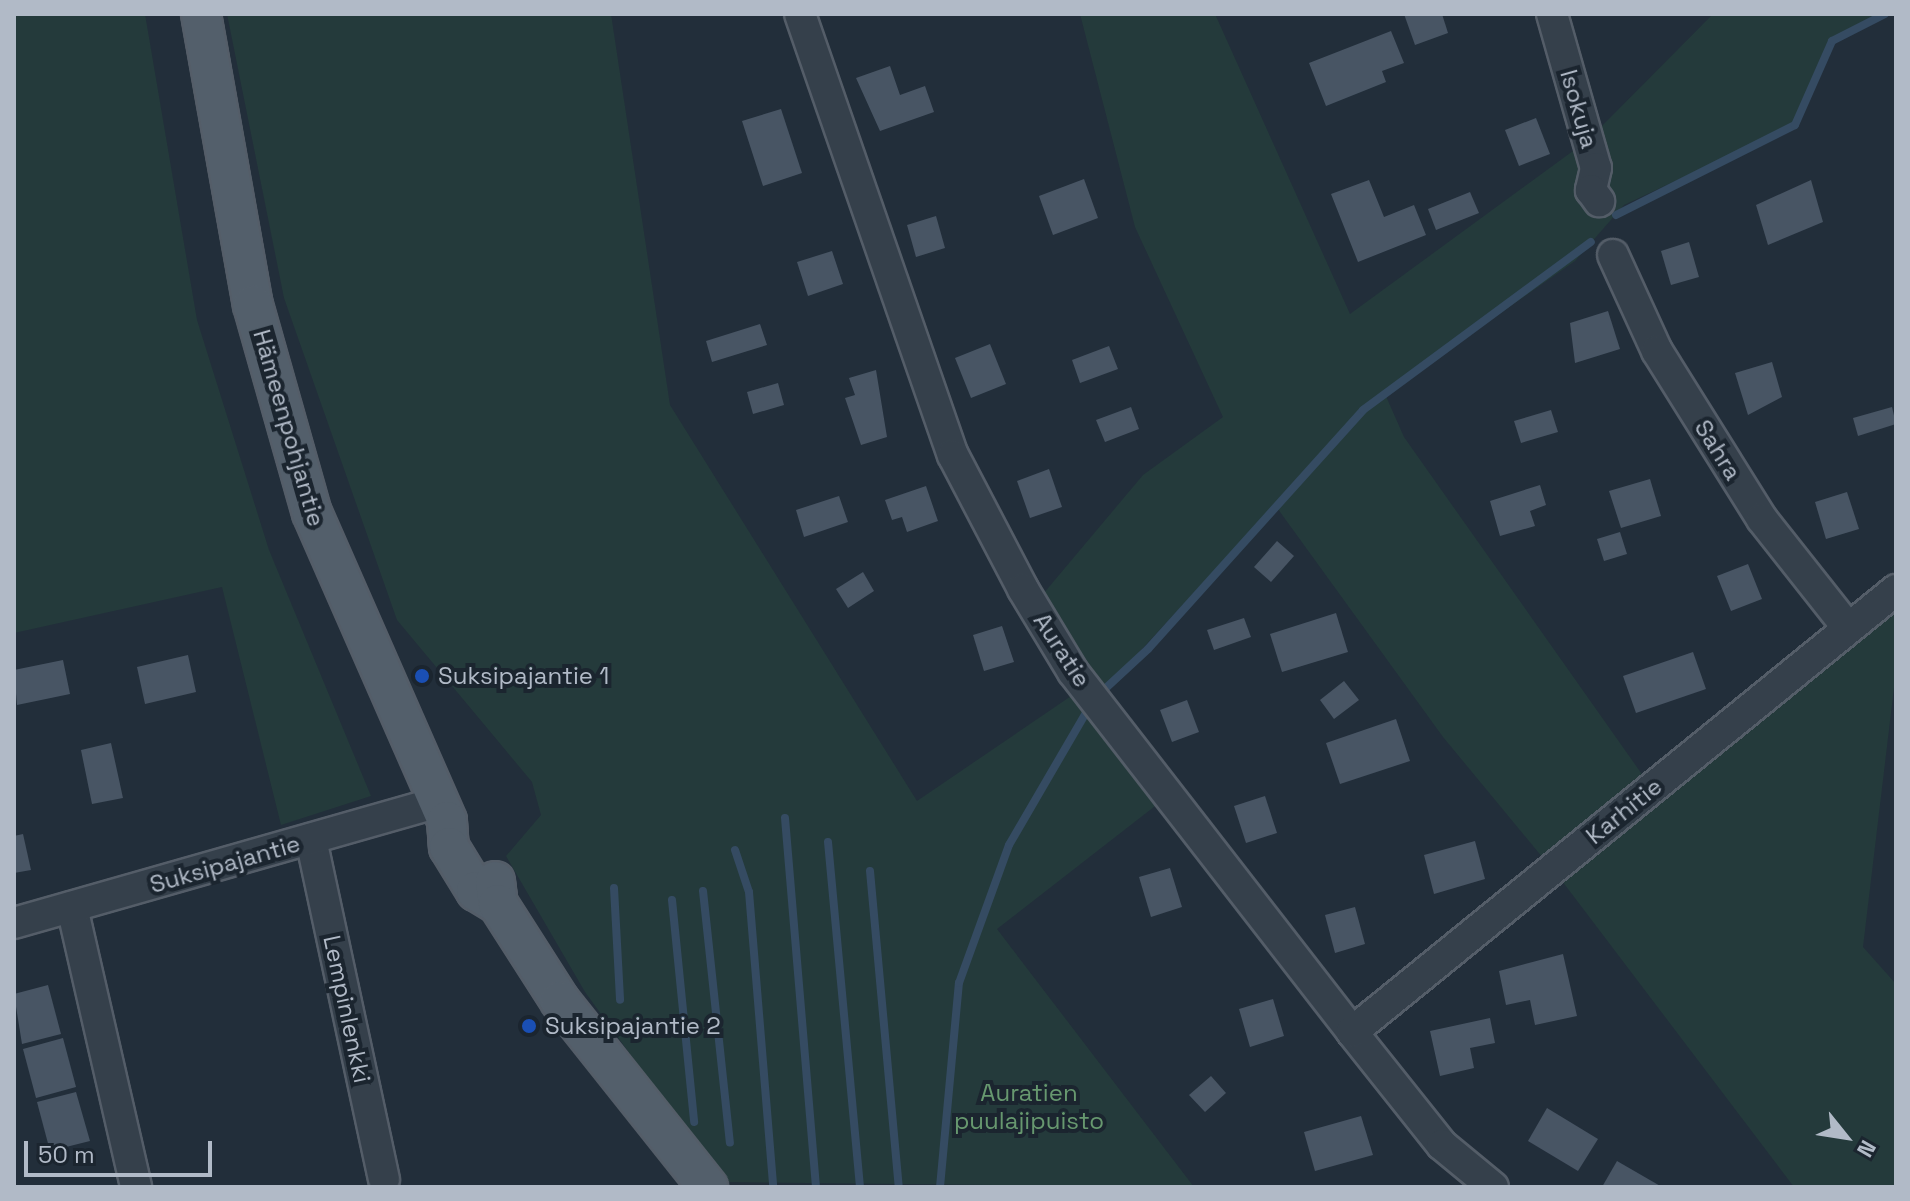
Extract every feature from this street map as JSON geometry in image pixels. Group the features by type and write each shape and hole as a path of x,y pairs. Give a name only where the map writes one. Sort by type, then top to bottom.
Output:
{"main road":[{"name":"Hämeenpohjantie","path":"201,14 253,305 312,513 442,812 468,835 495,879 498,904 560,1001 708,1187"}],"street":[{"name":"Auratie","path":"800,14 953,455 1023,589 1073,672 1352,1032 1442,1145 1493,1187"},
{"name":"Isokuja","path":"1552,14 1596,168 1591,190 1599,201"},
{"name":"Sahra","path":"1613,255 1657,351 1753,506 1848,628"},
{"name":"Karhitie","path":"1352,1032 1896,590"},
{"name":"Suksipajantie","path":"14,923 311,839 442,812"},
{"name":"Lempinlenkki","path":"311,839 384,1179"},
{"path":"72,907 136,1187"}],"green space":[{"path":"14,14 145,14 197,320 269,550 371,796 281,825 222,587 14,633"},
{"name":"Auratien puulajipuisto","path":"227,14 611,14 670,405 917,801 1077,692 1159,803 997,929 1194,1187 723,1182 585,992 506,856 541,815 532,782 397,620 284,298"},
{"path":"1080,14 1215,14 1350,314 1588,140 1713,14 1886,14 1832,42 1795,125 1624,205 1575,261 1385,394 1404,437 1651,787 1896,591 1896,671 1863,947 1896,984 1896,1187 1794,1187 1562,881 1443,737 1275,505 1105,689 1033,606 1143,475 1223,417 1135,227"}],"building":[{"path":"1404,14 1442,14 1448,33 1415,45"},
{"path":"1391,31 1404,63 1382,71 1386,82 1326,106 1309,63"},
{"path":"890,66 900,95 925,86 934,112 880,131 856,78"},
{"path":"781,109 802,173 763,186 742,121"},
{"path":"1536,118 1550,154 1519,166 1505,130"},
{"path":"1084,179 1098,218 1053,235 1039,196"},
{"path":"1369,180 1384,217 1414,205 1426,235 1358,262 1331,194"},
{"path":"1811,180 1823,222 1768,245 1756,205"},
{"path":"1470,192 1479,213 1436,230 1428,209"},
{"path":"936,216 945,248 916,257 907,225"},
{"path":"1689,242 1699,277 1671,285 1661,251"},
{"path":"832,251 843,284 808,296 797,262"},
{"path":"1608,311 1620,349 1575,363 1570,323"},
{"path":"760,324 767,345 712,362 706,341"},
{"path":"990,344 1006,384 971,398 955,358"},
{"path":"1109,346 1118,369 1080,383 1072,360"},
{"path":"1772,362 1782,397 1748,415 1735,373"},
{"path":"876,370 887,437 861,445 845,398 855,395 849,378"},
{"path":"778,383 784,405 753,414 747,392"},
{"path":"1131,407 1139,429 1105,442 1096,420"},
{"path":"1892,407 1896,424 1858,436 1853,418"},
{"path":"1551,410 1558,432 1521,443 1514,421"},
{"path":"1049,469 1062,507 1030,518 1017,481"},
{"path":"1650,479 1661,516 1621,528 1609,491"},
{"path":"1540,485 1546,505 1530,511 1535,526 1500,536 1490,501"},
{"path":"926,486 938,521 907,532 902,517 892,520 885,500"},
{"path":"1847,492 1859,529 1826,539 1815,502"},
{"path":"839,496 848,522 804,537 796,510"},
{"path":"1620,532 1627,554 1604,561 1597,539"},
{"path":"1277,541 1294,556 1271,582 1254,567"},
{"path":"1748,564 1762,599 1731,611 1717,576"},
{"path":"863,572 874,591 848,608 836,589"},
{"path":"1336,613 1348,652 1282,672 1270,634"},
{"path":"1244,618 1251,637 1214,650 1207,630"},
{"path":"1002,626 1014,662 984,671 973,635"},
{"path":"1693,652 1706,689 1636,713 1623,676"},
{"path":"188,655 196,692 145,704 137,667"},
{"path":"63,660 70,694 17,705 14,670"},
{"path":"1344,681 1359,700 1334,719 1320,700"},
{"path":"1187,700 1199,732 1172,742 1160,710"},
{"path":"1396,719 1410,761 1340,784 1326,743"},
{"path":"111,743 123,798 92,804 81,750"},
{"path":"1265,796 1277,833 1246,843 1234,806"},
{"path":"23,834 31,870 14,873 14,836"},
{"path":"1475,841 1485,879 1434,894 1424,855"},
{"path":"1170,868 1182,907 1151,917 1139,877"},
{"path":"1355,907 1365,944 1335,953 1325,915"},
{"path":"1563,954 1577,1016 1535,1025 1530,1000 1506,1005 1499,971"},
{"path":"48,985 61,1034 22,1044 14,994"},
{"path":"1273,999 1284,1036 1250,1047 1239,1009"},
{"path":"1490,1018 1495,1043 1470,1048 1474,1068 1440,1076 1430,1031"},
{"path":"63,1038 76,1087 36,1098 23,1049"},
{"path":"1211,1076 1226,1093 1205,1112 1189,1095"},
{"path":"76,1092 90,1141 50,1151 37,1102"},
{"path":"1547,1108 1598,1139 1578,1171 1528,1141"},
{"path":"1361,1116 1373,1155 1315,1171 1304,1132"},
{"path":"1617,1161 1662,1187 1602,1187"}],"waterway":[{"path":"1616,215 1795,125 1832,41 1885,14"},
{"path":"940,1187 959,983 1009,845 1094,699 1148,649 1363,410 1591,242"},
{"path":"785,818 816,1187"},
{"path":"828,842 860,1187"},
{"path":"735,850 749,892 773,1187"},
{"path":"870,871 899,1187"},
{"path":"614,888 620,1000"},
{"path":"703,891 730,1143"},
{"path":"672,900 694,1122"}],"place":[{"name":"Suksipajantie 1","path":"422,676"},
{"name":"Suksipajantie 2","path":"529,1026"}]}
